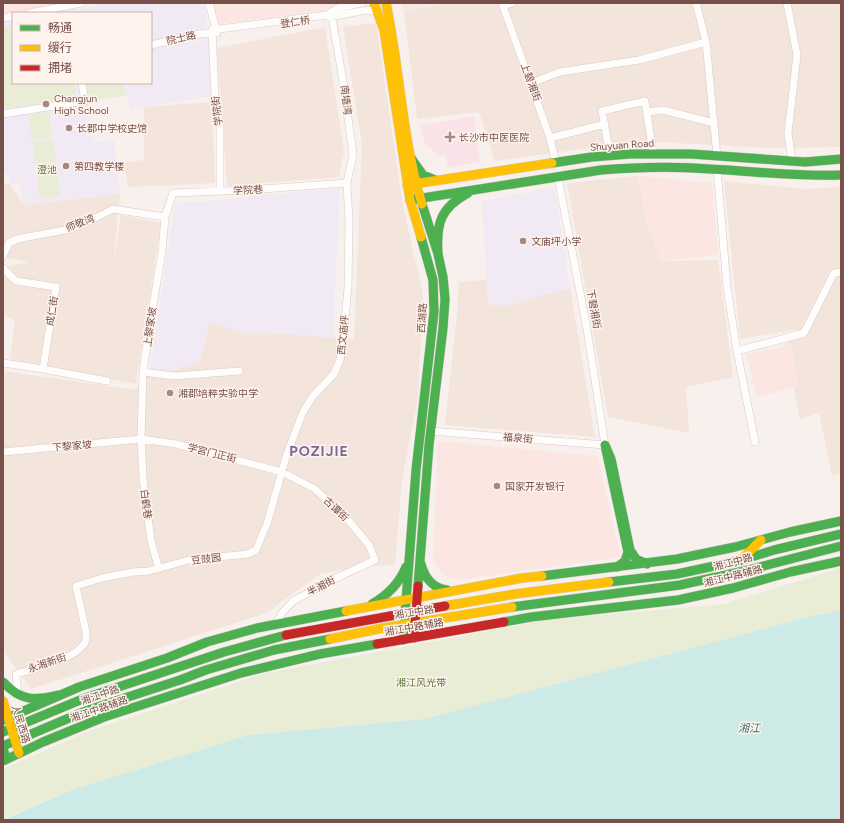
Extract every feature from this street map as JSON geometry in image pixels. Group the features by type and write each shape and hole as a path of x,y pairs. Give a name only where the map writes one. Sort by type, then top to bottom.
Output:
{"main road":[{"path":"386,3 411,158 443,277 445,313 430,431 414,638"},
{"name":"西湖路","path":"376,7 384,30 410,200 433,280 434,312 416,470 403,640"},
{"name":"Shuyuan Road","path":"407,184 610,155 653,153 816,162 841,160"},
{"path":"411,158 423,175 432,179 440,180"},
{"path":"410,200 601,170 639,167 675,166 811,176 841,175"},
{"path":"438,254 437,228 444,211 449,205 460,197 480,189"},
{"name":"下碧湘街","path":"605,445 611,458 630,550 636,559 647,564"},
{"name":"下碧湘街","path":"605,445 628,552 624,563 617,567"},
{"path":"3,682 23,698 30,700 46,699 167,658 207,642 257,628 544,575 647,564 706,554 841,521"},
{"name":"湘江中路","path":"7,730 86,698 240,647 312,630 516,594 677,574 742,560 774,550 841,534"},
{"path":"742,560 761,540"},
{"name":"湘江中路","path":"3,747 88,710 231,662 298,645 415,623 532,604 680,585 744,571 841,546"},
{"path":"360,609 382,599 397,586 410,552"},
{"path":"420,560 424,573 430,583 440,589 457,590"},
{"name":"湘江中路辅路","path":"5,760 90,722 241,673 320,654 531,617 678,600 841,561"},
{"path":"6,719 58,695"},
{"name":"人民西路","path":"3,701 7,730 15,741 19,753"},
{"path":"3,747 5,760"}],"street":[{"path":"35,12 81,3"},
{"name":"学院街","path":"209,3 214,32 215,95 220,128 220,191"},
{"name":"登仁桥","path":"214,32 327,15 338,8 362,3"},
{"path":"502,4 512,3"},
{"path":"696,3 706,42 717,156"},
{"path":"787,3 797,55 788,133 792,161"},
{"name":"上碧湘街","path":"502,4 550,138 556,163"},
{"name":"登仁桥","path":"214,32 332,17 376,7"},
{"name":"南墙湾","path":"332,17 342,74 353,154 347,183"},
{"name":"院士路","path":"152,45 214,32"},
{"path":"531,83 560,72 639,60 706,42"},
{"path":"3,114 85,101 82,84"},
{"path":"610,155 602,112 646,101 653,153"},
{"path":"648,112 663,110 714,123"},
{"path":"550,138 605,124"},
{"path":"718,168 727,287 737,351 755,442"},
{"name":"下碧湘街","path":"558,177 587,329 605,445"},
{"name":"学院巷","path":"166,217 173,193 347,183"},
{"name":"西文庙坪","path":"282,472 294,433 302,414 313,396 334,374 340,360 348,288 350,222 347,183"},
{"name":"师敬湾","path":"3,256 9,243 17,239 70,229 84,224 113,209 166,217"},
{"name":"上黎家坡","path":"141,439 143,372 166,217"},
{"name":"成仁街","path":"3,268 16,281 56,287 43,368"},
{"path":"737,351 804,333 834,273 841,272"},
{"path":"3,363 43,368 107,381"},
{"path":"143,372 175,376 239,370"},
{"name":"福泉街","path":"430,431 605,445"},
{"name":"学宫门正街","path":"141,439 176,444 282,472"},
{"name":"下黎家坡","path":"3,452 141,439"},
{"name":"白鹤巷","path":"141,439 143,478 151,541 159,569"},
{"name":"古谭街","path":"282,472 315,489 349,521 369,545 375,560"},
{"name":"豆豉园","path":"76,586 102,578 159,569 189,560 248,554 256,550 267,524 282,472"},
{"name":"半湘街","path":"277,624 281,614 293,601 334,579 375,560"},
{"name":"永湘新街","path":"18,695 16,674 49,664 74,654 85,644 86,632 76,586"}],"shaded area":[{"path":"3,3 81,3 35,12 12,12 12,14 3,18"},
{"name":"Changjun High School","path":"108,3 204,3 209,38 212,96 130,109 128,96 88,101 93,143 114,140 120,194 23,205 20,182 10,184 9,174 3,174 3,23 12,21 12,84 152,84 152,12 61,12"},
{"path":"209,3 343,3 327,10 215,25"},
{"path":"401,3 439,3 404,12"},
{"path":"445,3 841,3 841,147 767,148 638,141 495,161 479,112 417,119 404,12"},
{"path":"376,23 403,206 423,295 418,398 402,479 395,565 355,567 320,574 266,613 31,689 3,651 3,371 136,390 150,368 176,370 209,322 354,339 362,144 343,27"},
{"path":"325,27 344,152 339,177 227,186 217,48"},
{"path":"212,102 215,183 128,187 124,163 144,160 144,107"},
{"name":"长沙市中医医院","path":"474,116 480,162 448,168 446,156 438,155 425,144 420,126"},
{"path":"638,176 646,220 661,261 718,260 733,377 686,387 689,433 608,417 567,183"},
{"path":"638,176 712,183 718,255 661,261 646,220"},
{"path":"724,181 805,189 841,187 841,473 832,476 819,413 800,419 785,346 797,329 740,339"},
{"path":"3,184 10,184 24,205 120,194 113,265 121,215 161,223 136,384 10,359 15,320 3,316 3,286 5,274 8,266 30,262 3,257"},
{"name":"文庙坪小学","path":"555,187 570,288 509,305 488,305 482,201"},
{"path":"340,188 333,338 271,333 240,333 210,322 200,361 176,370 150,368 175,204"},
{"path":"487,280 488,305 509,305 570,288 595,437 445,425 459,282"},
{"path":"792,345 798,385 757,398 746,354"},
{"path":"438,441 597,456 621,557 460,580 442,575 433,561"}],"green space":[{"path":"12,26 12,84 74,84 76,97 3,109 3,28"},
{"path":"86,84 123,84 125,96 88,101"},
{"path":"49,112 52,137 32,140 29,115"},
{"name":"澄池","path":"53,139 60,195 40,198 33,142"},
{"name":"湘江风光带","path":"841,568 841,610 812,616 424,719 249,735 74,789 3,819 3,769 89,731 262,674 546,620 724,604"}],"water":[{"name":"湘江","path":"841,610 841,820 3,820 74,789 249,735 424,719 812,616"}],"traffic: fast":[{"path":"552,163 592,157 630,154 691,154 805,162 841,159"},
{"path":"411,158 423,175 435,180"},
{"path":"410,200 601,170 629,168 683,167 792,175 841,175"},
{"path":"438,254 438,234 439,225 442,218 451,205 468,193"},
{"path":"418,586 429,445 445,299 443,277 438,254 422,204"},
{"path":"403,640 416,470 434,312 433,280 421,237"},
{"path":"617,567 625,561 628,552 605,445 611,459 630,550 636,559 647,564"},
{"path":"542,576 677,559 735,547 790,532 841,521"},
{"path":"609,582 677,574 742,560 774,550 841,534"},
{"path":"512,607 680,585 744,571 841,546"},
{"path":"504,622 531,617 678,600 841,561"},
{"path":"421,564 430,582 437,587 447,590"},
{"path":"372,604 383,597 392,588 400,579 406,567"},
{"path":"3,720 79,687 167,658 207,642 257,628 346,611"},
{"path":"3,732 85,698 224,652 286,635"},
{"path":"3,746 88,710 206,670 274,650 330,639"},
{"path":"3,761 43,742 104,717 241,673 320,654 377,644"},
{"path":"3,682 16,693 28,698 35,699 58,695"},
{"path":"3,748 6,759"}],"traffic: slow":[{"path":"374,3 384,30 410,200 421,237"},
{"path":"386,3 410,154 422,204"},
{"path":"407,185 552,163"},
{"path":"743,558 761,540"},
{"path":"346,611 522,578 542,576"},
{"path":"445,606 515,594 609,582"},
{"path":"330,639 383,628 512,607"},
{"path":"3,701 19,753"}],"traffic: jam":[{"path":"414,638 418,586"},
{"path":"286,635 445,606"},
{"path":"377,644 504,622"}],"place":[{"name":"Changjun High School","path":"46,104"},
{"name":"长郡中学校史馆","path":"69,128"},
{"name":"长沙市中医医院","path":"450,137"},
{"name":"第四教学楼","path":"66,166"},
{"name":"文庙坪小学","path":"523,241"},
{"name":"湘郡培粹实验中学","path":"170,393"},
{"name":"国家开发银行","path":"497,486"}],"district":[{"name":"POZIJIE","path":"319,451"}]}
